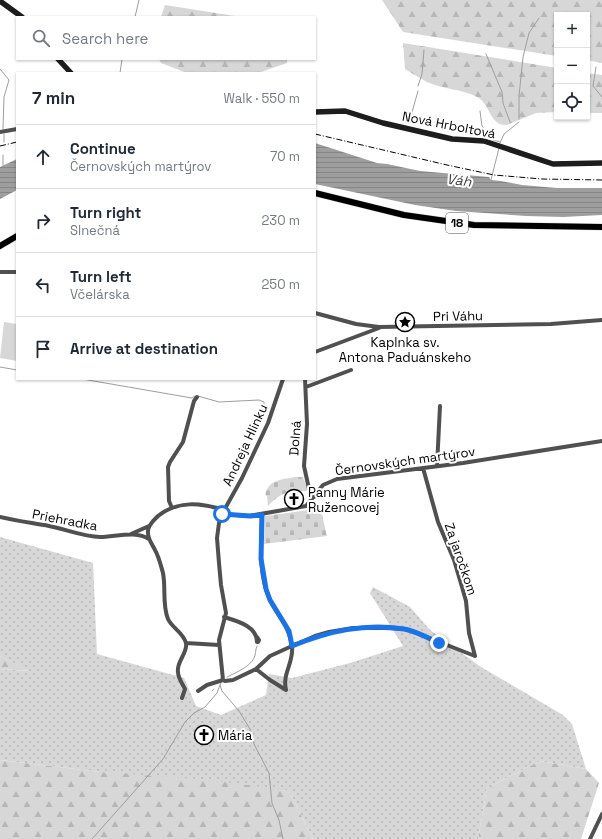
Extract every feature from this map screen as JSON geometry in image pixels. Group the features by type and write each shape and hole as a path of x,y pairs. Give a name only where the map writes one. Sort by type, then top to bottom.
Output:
{"main road":[{"name":"18","path":"316,193 404,214 466,224 602,227"},
{"path":"0,246 16,237"}],"street":[{"path":"0,1 21,16"},
{"path":"59,60 71,72"},
{"name":"Nová Hrboltová","path":"316,112 345,111 383,123 458,140 484,141 553,164 602,163"},
{"path":"0,132 16,129"},
{"path":"0,272 16,272"},
{"name":"Pri Váhu","path":"316,313 356,324 379,327 551,324 602,320"},
{"path":"316,352 379,327"},
{"path":"306,387 351,370"},
{"name":"Andreja Hlinku","path":"225,615 217,538 219,523 223,512 242,478 268,423 283,380"},
{"name":"Dolná","path":"305,380 308,424 304,466 309,489 314,497"},
{"path":"125,536 149,526 164,512 172,508 169,501 168,467 183,442 196,397"},
{"path":"437,466 440,406"},
{"name":"Černovských martýrov","path":"172,508 184,504 196,504 213,507 223,512 250,516 262,515 306,506 324,485 336,479 423,468 602,441"},
{"name":"Za jaročkom","path":"292,646 329,632 353,628 385,628 406,630 475,656 469,633 466,601 454,560 438,522 423,468"},
{"path":"256,669 286,690 284,683 292,655 292,646 289,631 270,600 266,589 261,559 262,515"},
{"name":"Priehradka","path":"0,517 94,537 144,536 149,539"},
{"path":"149,526 147,532 149,539 156,551 163,573 165,584 165,612 168,620 182,634 186,643 185,650 177,670 178,676 185,688 182,698"},
{"path":"224,680 219,645 225,615 252,629 256,633 257,638"},
{"path":"186,643 219,645"},
{"path":"198,691 207,685 224,680 233,680 256,669 270,656 292,646"},
{"path":"590,839 602,814"}],"green space":[{"path":"382,0 602,0 602,63 590,61 590,12 554,12 554,56 403,32"},
{"path":"165,5 235,16 161,16"},
{"path":"403,43 554,68 554,112 536,113 507,125 501,125 493,119 485,104 477,97 465,92 433,84 405,69"},
{"path":"160,60 287,60 287,63 261,72 184,72 161,63"},
{"path":"590,73 602,75 602,113 590,113"},
{"path":"4,322 16,324 16,361 0,358"},
{"path":"303,477 308,491 286,493 281,495 268,506 267,496 265,495 269,486 276,481"},
{"path":"316,510 322,515 327,536 264,544 265,516"},
{"path":"0,537 93,563 97,654 184,678 196,706 221,715 266,695 269,674 292,678 350,663 403,646 370,593 373,587 410,607 430,630 481,667 563,715 572,724 586,769 540,761 487,788 478,839 313,839 289,791 0,760 0,669 29,671 0,656"},
{"path":"0,656 30,671 0,669"},
{"path":"0,760 101,772 211,780 289,791 313,839 0,839"},
{"path":"540,761 586,769 599,783 581,839 478,839 487,788"}],"water":[{"name":"Váh","path":"316,143 377,163 420,171 489,177 491,180 522,185 557,188 602,188 602,215 563,217 526,216 456,211 415,205 316,184"},
{"path":"16,159 16,191 0,199 0,167"}],"waterway":[{"path":"135,16 139,0"},
{"path":"519,119 519,96 523,57 529,33 539,18"},
{"path":"418,86 422,74 424,50"},
{"path":"486,54 502,92 503,103 510,122"},
{"path":"120,72 122,60"},
{"path":"596,67 593,86 602,97"},
{"path":"0,69 9,80 4,97 3,129"},
{"path":"409,123 418,91"},
{"path":"480,111 482,126 491,138"},
{"path":"500,143 504,134 519,122"},
{"path":"4,134 4,142"},
{"path":"493,140 500,142"},
{"path":"491,180 499,148"},
{"path":"3,155 3,166"},
{"path":"0,367 16,370"},
{"path":"88,380 192,398 195,396"},
{"path":"198,396 219,402 259,400 264,402 264,405"},
{"path":"227,677 242,669 252,661 255,657 257,646"},
{"path":"221,683 220,685 222,691 239,711 250,729 254,744 269,773 272,803 279,820 283,839"},
{"path":"92,839 163,759 185,722 194,713 205,707 217,693 220,685"}],"railway":[{"path":"316,134 494,175 542,179 602,180"},
{"path":"0,146 16,142"}],"place":[{"name":"Kaplnka sv. Antona Paduánskeho","path":"405,322"},
{"name":"Panny Márie Ružencovej","path":"294,499"},
{"name":"Mária","path":"204,735"}],"route":[{"path":"222,514 250,516 262,515 261,559 263,576 270,600 284,620 289,631 292,646 315,636 353,628 385,628 406,630 439,643"}]}
